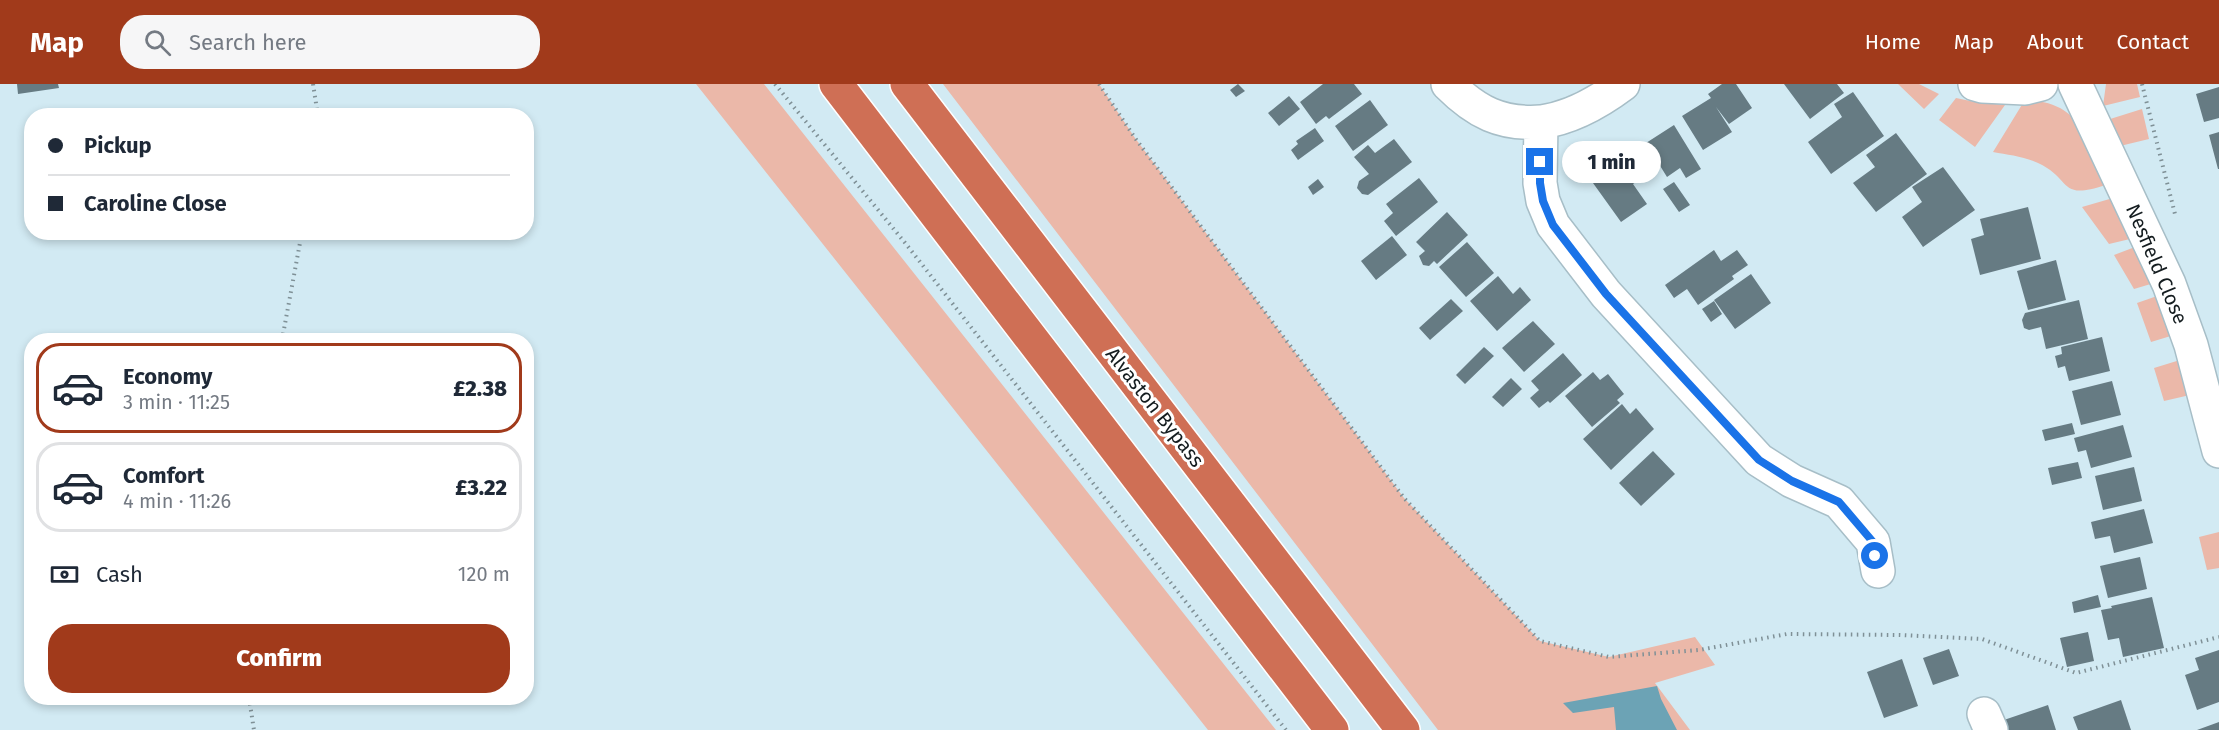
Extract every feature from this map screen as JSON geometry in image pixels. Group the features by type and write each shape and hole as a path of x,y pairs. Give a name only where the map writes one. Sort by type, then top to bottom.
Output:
{"highway":[{"path":"836,84 1332,730"},
{"name":"Alvaston Bypass","path":"907,84 1403,730"}],"street":[{"path":"1448,84 1473,105 1494,117 1509,122 1557,120 1575,113 1623,84"},
{"path":"1975,84 2025,88 2041,84"},
{"name":"Nesfield Close","path":"2075,84 2169,284 2191,345 2219,451"},
{"path":"1541,122 1540,183 1543,201 1553,225 1606,294 1759,460 1792,481 1839,502 1873,542 1878,571"}],"path":[{"path":"313,84 317,108"},
{"path":"775,84 906,244 1286,730"},
{"path":"1099,84 1135,138 1404,498 1540,641 1609,657 1699,650 1787,634 1900,635 1982,639 2076,674 2219,637"},
{"path":"283,333 301,240"},
{"path":"250,705 254,730"}],"shaded area":[{"path":"696,84 764,84 1276,730 1208,730"},
{"path":"943,84 1099,84 1135,138 1404,498 1540,641 1609,657 1695,637 1715,665 1655,683 1690,730 1438,730"},
{"path":"1898,84 1919,84 1939,94 1924,109"},
{"path":"2106,84 2137,84 2140,97 2103,106"},
{"path":"1956,98 2005,105 1975,147 1939,120"},
{"path":"2039,101 2057,106 2076,122 2106,185 2080,191 2072,189 2049,169 2038,163 1993,152 2023,103"},
{"path":"2142,109 2149,139 2120,146 2107,120"},
{"path":"2113,198 2130,239 2109,244 2082,207"},
{"path":"2135,247 2154,283 2134,289 2114,255"},
{"path":"2160,295 2174,335 2151,342 2137,303"},
{"path":"2180,360 2190,395 2164,401 2154,368"},
{"path":"2219,532 2219,568 2207,570 2199,537"}],"water":[{"path":"1657,686 1677,730 1616,730 1614,707 1573,713 1563,703"}],"building":[{"path":"17,84 58,84 59,88 18,94"},
{"path":"1238,84 1245,91 1236,97 1230,90"},
{"path":"1323,84 1354,84 1362,94 1329,119 1326,116 1316,124 1300,102"},
{"path":"1722,84 1736,84 1752,108 1729,124 1716,107 1732,132 1703,150 1682,116 1711,98 1708,94"},
{"path":"1784,84 1837,84 1844,93 1810,119"},
{"path":"2219,87 2219,118 2204,122 2196,94"},
{"path":"1853,92 1884,136 1831,174 1808,142 1842,117 1834,104"},
{"path":"1289,96 1300,109 1279,126 1268,113"},
{"path":"1370,100 1388,125 1353,151 1335,126"},
{"path":"1674,125 1701,169 1686,178 1680,168 1667,177 1646,143"},
{"path":"1315,128 1324,141 1298,160 1291,150 1298,144 1296,141"},
{"path":"2219,132 2219,169 2218,169 2209,135"},
{"path":"1896,133 1927,174 1876,212 1853,183 1875,167 1866,155"},
{"path":"1394,139 1412,162 1368,195 1362,194 1357,188 1359,181 1369,174 1354,157 1368,145 1375,153"},
{"path":"1627,152 1644,176 1633,184 1647,204 1621,222 1593,183 1619,165 1616,160"},
{"path":"1943,167 1975,210 1923,247 1902,217 1922,202 1912,187"},
{"path":"1419,178 1438,202 1396,236 1384,221 1393,213 1386,204"},
{"path":"1318,179 1324,187 1313,195 1308,187"},
{"path":"1674,182 1690,205 1679,212 1663,189"},
{"path":"2028,207 2041,259 1980,275 1971,239 1984,235 1980,219"},
{"path":"1447,212 1468,235 1437,264 1434,261 1429,266 1423,265 1419,256 1425,251 1416,242"},
{"path":"1392,236 1407,255 1376,280 1361,261"},
{"path":"1467,242 1494,273 1466,297 1439,267"},
{"path":"1714,250 1721,261 1737,250 1748,265 1732,276 1734,279 1698,305 1687,289 1674,298 1665,285"},
{"path":"2056,260 2066,300 2028,310 2017,271"},
{"path":"1751,274 1771,303 1735,329 1714,300"},
{"path":"1498,276 1513,294 1520,287 1531,300 1497,331 1470,301"},
{"path":"1451,299 1463,311 1430,340 1419,328"},
{"path":"2079,300 2088,339 2046,349 2041,327 2029,330 2024,328 2022,320 2025,313"},
{"path":"1714,301 1722,314 1711,322 1702,309"},
{"path":"1533,321 1555,344 1524,372 1502,348"},
{"path":"2102,337 2110,371 2069,381 2065,366 2058,368 2055,356 2062,354 2061,347"},
{"path":"1484,347 1494,356 1465,384 1456,375"},
{"path":"1563,353 1582,375 1550,403 1548,401 1539,408 1530,398 1539,390 1531,381"},
{"path":"1593,372 1600,380 1608,374 1624,394 1617,400 1620,403 1592,427 1565,396"},
{"path":"1511,378 1522,389 1503,407 1492,397"},
{"path":"2112,381 2121,415 2081,425 2072,391"},
{"path":"1622,404 1630,414 1636,408 1654,429 1611,470 1583,439"},
{"path":"2072,423 2075,434 2045,441 2042,430"},
{"path":"2123,425 2132,457 2091,468 2086,450 2078,452 2074,438"},
{"path":"1653,451 1675,474 1641,506 1619,483"},
{"path":"2078,462 2082,478 2052,485 2048,468"},
{"path":"2134,467 2142,501 2103,510 2095,476"},
{"path":"2144,509 2153,543 2114,553 2110,536 2095,539 2091,522"},
{"path":"2140,557 2147,589 2108,598 2100,566"},
{"path":"2098,595 2101,607 2074,613 2072,602"},
{"path":"2152,597 2164,648 2123,657 2119,638 2108,640 2101,610"},
{"path":"2088,632 2094,661 2067,667 2060,638"},
{"path":"1949,649 1959,676 1933,685 1923,658"},
{"path":"2219,650 2219,702 2197,710 2185,675 2199,670 2195,658"},
{"path":"1902,659 1918,706 1884,718 1867,672"},
{"path":"2121,700 2131,730 2078,730 2073,717"},
{"path":"2048,705 2056,730 2004,730 2001,721"},
{"path":"2219,722 2219,730 2197,730"}],"route":[{"path":"1540,162 1543,201 1553,225 1606,294 1759,460 1792,481 1839,502 1873,542 1875,556"}]}
